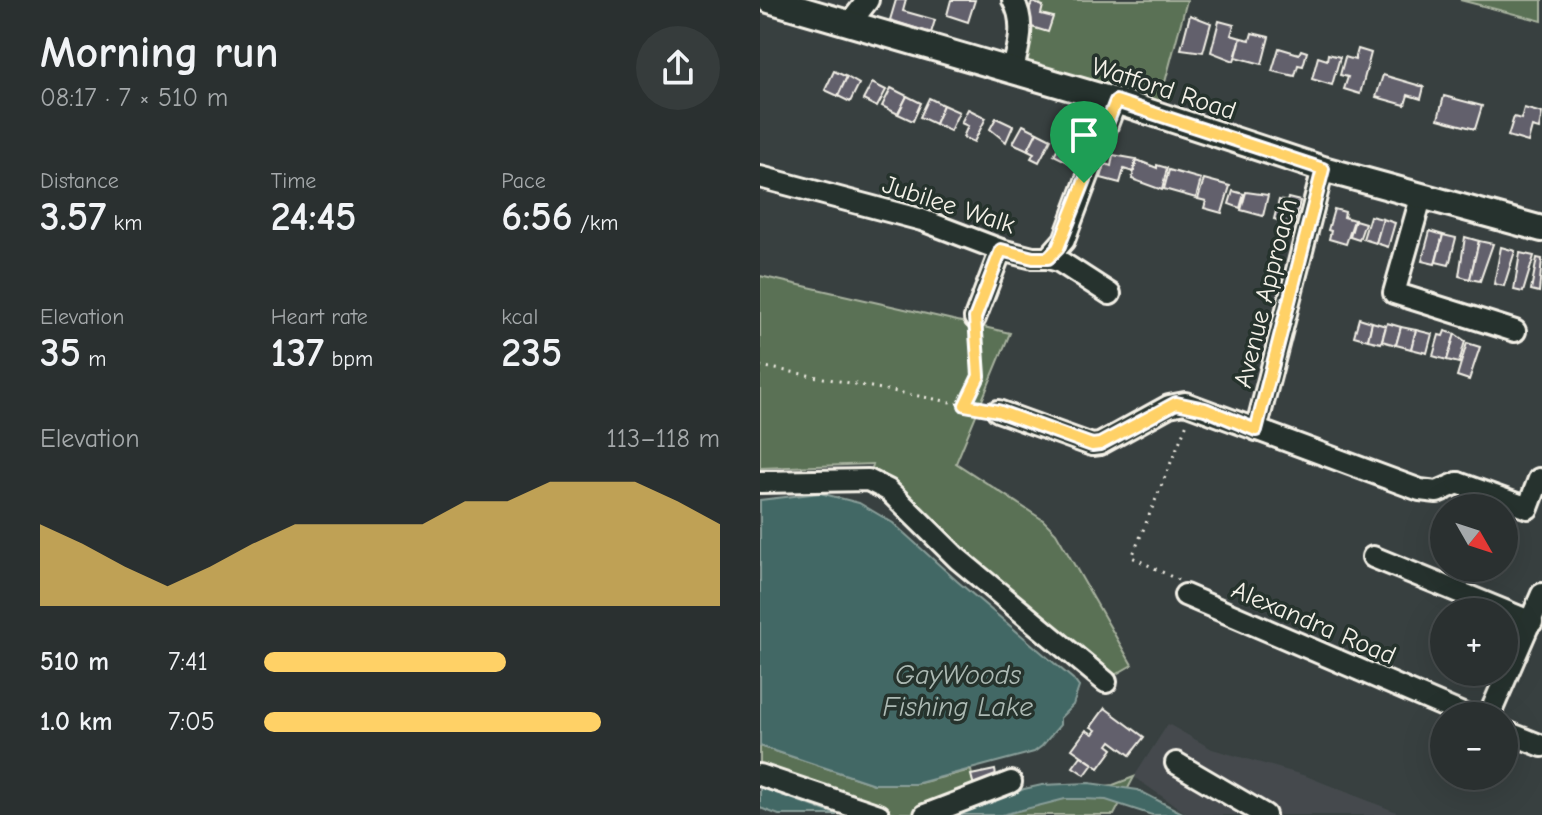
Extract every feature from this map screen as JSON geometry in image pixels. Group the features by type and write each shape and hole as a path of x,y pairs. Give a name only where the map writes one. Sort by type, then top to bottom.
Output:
{"main road":[{"name":"Watford Road","path":"769,0 1116,101 1323,169 1542,229"}],"street":[{"path":"850,23 868,0"},
{"path":"1012,71 1020,33 1019,11 1013,0"},
{"path":"1048,258 1064,240 1116,101"},
{"name":"Avenue Approach","path":"1256,430 1323,169"},
{"name":"Jubilee Walk","path":"760,177 922,220 1001,250 1059,261 1110,294"},
{"path":"1421,198 1394,293 1515,331"},
{"path":"975,318 1001,250"},
{"path":"998,411 1092,445 1100,444 1169,406 1185,403 1420,490 1437,492 1461,476 1528,508 1539,479"},
{"path":"760,482 868,480 888,490 958,559 1106,682"},
{"path":"1373,557 1532,622"},
{"path":"1495,702 1542,594"},
{"name":"Alexandra Road","path":"1185,595 1434,702"},
{"path":"1518,737 1542,746"},
{"path":"1176,763 1265,815"},
{"path":"760,775 879,815"},
{"path":"925,815 1011,782"}],"path":[{"path":"965,405 979,376 975,318"},
{"path":"760,366 998,411"},
{"path":"1185,595 1177,578 1132,557 1194,406"}],"shaded area":[{"path":"1168,724 1212,749 1306,776 1404,815 1189,815 1134,777"}],"green space":[{"path":"1042,0 1187,0 1160,101 1010,59"},
{"path":"1460,0 1542,0 1542,21"},
{"path":"760,276 1010,333 956,463 1043,520 1056,533 1132,665 1111,677 870,477 873,464 760,468"},
{"path":"760,746 874,784 916,784 971,770 974,786 916,813 877,810 760,772"},
{"path":"1134,777 1114,815 957,815 1035,796 1113,785"}],"water":[{"name":"GayWoods Fishing Lake","path":"820,493 859,503 893,523 1073,679 1079,687 1073,705 1060,718 1060,725 1042,746 1034,752 915,784 874,784 760,746 760,500"},
{"path":"1089,783 1138,790 1186,815 1152,815 1106,800 1065,799 1002,815 957,815 1024,789"},
{"path":"760,787 837,815 779,815 760,808"}],"building":[{"path":"896,0 906,0 903,11 935,20 931,33 890,20"},
{"path":"951,0 975,0 968,22 947,15"},
{"path":"1032,2 1043,6 1041,14 1053,17 1048,32 1025,25"},
{"path":"1190,15 1211,23 1203,52 1181,49"},
{"path":"1219,21 1234,25 1231,35 1241,38 1234,61 1211,52"},
{"path":"1252,33 1269,37 1262,64 1236,57 1241,38 1250,40"},
{"path":"1279,48 1299,54 1301,50 1307,52 1303,66 1298,65 1295,76 1272,71"},
{"path":"1358,49 1371,53 1360,94 1344,89 1348,77 1340,75 1345,57 1355,60"},
{"path":"1328,54 1340,57 1332,85 1312,79 1318,57 1327,60"},
{"path":"834,71 847,77 838,96 825,90"},
{"path":"1383,75 1424,87 1421,99 1408,95 1405,105 1376,97"},
{"path":"847,77 859,84 850,102 838,96"},
{"path":"872,83 886,90 877,107 863,100"},
{"path":"891,88 907,96 898,114 882,106"},
{"path":"907,96 921,103 913,121 898,114"},
{"path":"1444,96 1482,106 1475,129 1438,119"},
{"path":"929,98 943,105 935,124 920,117"},
{"path":"943,105 959,112 950,131 935,124"},
{"path":"1524,108 1542,113 1539,129 1532,127 1528,142 1508,136 1514,117 1521,119"},
{"path":"968,109 986,118 974,142 963,137 968,126 961,123"},
{"path":"996,118 1013,126 1006,142 990,129"},
{"path":"1023,125 1037,132 1028,150 1013,143"},
{"path":"1037,132 1051,139 1039,162 1031,158 1034,153 1028,150"},
{"path":"1064,136 1078,144 1068,162 1054,155"},
{"path":"1078,144 1091,151 1082,169 1068,162"},
{"path":"1113,155 1136,159 1133,172 1124,169 1120,183 1101,178 1105,164 1111,166"},
{"path":"1137,160 1157,168 1157,165 1167,168 1162,190 1132,179"},
{"path":"1169,170 1201,179 1196,198 1164,189"},
{"path":"1204,179 1230,186 1222,213 1204,208 1206,201 1198,199"},
{"path":"1233,191 1244,194 1240,208 1229,204"},
{"path":"1246,192 1268,195 1263,216 1241,210"},
{"path":"1288,198 1300,201 1294,225 1274,219 1279,200 1287,202"},
{"path":"1334,209 1345,212 1344,217 1354,220 1346,244 1329,239 1331,231 1328,230"},
{"path":"1370,216 1383,219 1376,243 1363,239"},
{"path":"1383,219 1395,223 1388,247 1376,243"},
{"path":"1355,220 1365,223 1359,240 1350,237"},
{"path":"1430,231 1443,235 1435,264 1422,261"},
{"path":"1443,235 1456,238 1449,265 1436,262"},
{"path":"1465,237 1479,241 1470,279 1459,276"},
{"path":"1479,241 1493,244 1480,281 1470,279"},
{"path":"1501,247 1515,251 1504,286 1494,284"},
{"path":"1520,253 1534,256 1523,292 1514,290"},
{"path":"1537,258 1542,259 1539,292 1531,290"},
{"path":"1359,318 1372,322 1368,340 1354,336"},
{"path":"1372,322 1386,326 1381,343 1368,340"},
{"path":"1387,323 1401,327 1396,345 1382,341"},
{"path":"1401,327 1416,330 1411,349 1396,345"},
{"path":"1416,330 1432,334 1427,353 1411,349"},
{"path":"1445,331 1455,334 1447,360 1433,356 1439,335 1443,336"},
{"path":"1455,334 1465,341 1459,363 1447,360"},
{"path":"1467,343 1480,347 1469,380 1457,376"},
{"path":"1105,708 1144,737 1130,755 1111,741 1108,745 1113,749 1099,768 1072,749 1086,730 1093,734 1096,730 1091,727"},
{"path":"1081,756 1093,764 1085,775 1073,767"},
{"path":"995,770 997,781 974,786 971,775"}],"route":[{"path":"1116,101 1323,169 1256,430 1205,409 1176,403 1100,444 1092,445 998,411 965,405 979,376 975,318 1001,250 1033,258 1048,258 1064,240 1084,183 1116,101"}]}
